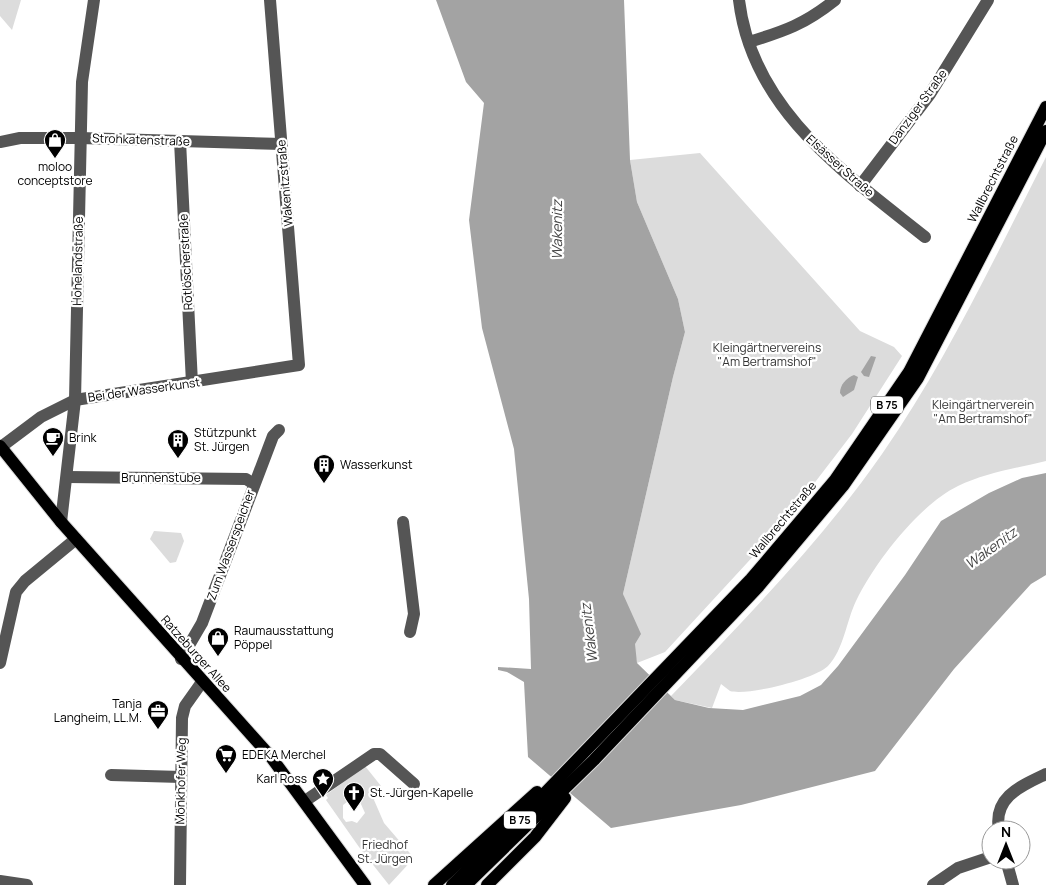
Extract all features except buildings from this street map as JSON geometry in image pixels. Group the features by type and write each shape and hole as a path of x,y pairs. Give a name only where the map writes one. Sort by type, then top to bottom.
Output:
{"main road":[{"name":"Wallbrechtstraße","path":"466,885 711,627 835,480 909,372 1046,107"},
{"name":"Wallbrechtstraße","path":"711,627 759,586 844,486 892,417 918,378 1046,131"},
{"name":"Ratzeburger Allee","path":"0,447 61,522 270,757 365,885"},
{"name":"Wallbrechtstraße","path":"452,885 589,756"},
{"path":"434,885 511,814 589,756"},
{"path":"487,885 535,837 589,756"}],"street":[{"name":"Hohelandstraße","path":"61,522 75,400 83,73 94,0"},
{"name":"Wakenitzstraße","path":"270,0 299,365"},
{"name":"Elsässer Straße","path":"739,0 749,42 768,89 797,127 821,152 860,186 924,237"},
{"path":"749,42 791,29 814,17 835,0"},
{"name":"Danziger Straße","path":"860,186 930,94 988,0"},
{"name":"Strohkatenstraße","path":"0,142 20,138 80,138 282,144"},
{"name":"Rotlöscherstraße","path":"180,141 192,383"},
{"name":"Bei der Wasserkunst","path":"0,447 41,417 75,400 299,365"},
{"name":"Zum Wasserspeicher","path":"181,659 202,623 273,436 279,430"},
{"name":"Brunnenstube","path":"67,477 246,478 254,484"},
{"path":"403,522 414,614 410,632"},
{"path":"0,663 16,592 25,581 76,539"},
{"name":"Mönkhofer Weg","path":"180,885 182,718 185,706 202,682"},
{"path":"304,801 374,754 380,754 414,784"},
{"path":"999,820 1000,808 1007,796 1020,786 1046,774"},
{"path":"111,775 181,776"},
{"path":"933,885 958,868 981,860"},
{"path":"1009,870 1013,885"},
{"path":"0,881 27,885"}],"green space":[{"path":"0,0 21,0 12,30 0,16"},
{"name":"Kleingärtnervereins \"Am Bertramshof\"","path":"700,153 860,331 894,347 902,356 852,434 783,524 665,652 637,663 623,594 685,332 678,299 637,202 630,160"},
{"name":"Kleingärtnerverein \"Am Bertramshof\"","path":"1046,157 1046,461 968,481 928,506 886,552 874,569 856,601 838,652 828,666 821,671 796,681 751,691 730,691 721,684 712,708 675,700 671,696 808,549 882,454 949,346"},
{"path":"154,531 181,533 184,541 176,562 170,563 150,539"},
{"name":"Friedhof St. Jürgen","path":"365,766 381,786 374,800 384,823 414,858 389,885 326,800 328,798 326,795","holes":["347,802 360,802 365,813 357,823 352,821 346,822 343,818 343,805"]}],"water":[{"name":"Wakenitz","path":"436,0 624,0 630,160 637,202 678,299 685,332 623,594 641,634 635,644 637,663 675,700 709,708 743,710 800,696 821,685 838,666 905,575 941,521 989,493 1022,478 1046,473 1046,575 1031,584 954,669 875,771 741,805 611,828 528,757 524,682 507,672 498,670 498,667 531,669 529,599 514,449 482,328 469,220 484,103 466,82"},
{"path":"871,356 876,357 869,377 864,376 861,372"},
{"path":"854,375 858,377 854,390 843,397 840,393 842,385"}],"place":[{"name":"moloo conceptstore","path":"55,159"},
{"name":"Brink","path":"53,457"},
{"name":"Stützpunkt St. Jürgen","path":"178,459"},
{"name":"Wasserkunst","path":"324,484"},
{"name":"Raumausstattung Pöppel","path":"218,657"},
{"name":"Tanja Langheim, LL.M.","path":"158,730"},
{"name":"EDEKA Merchel","path":"226,774"},
{"name":"Karl Ross","path":"323,798"},
{"name":"St.-Jürgen-Kapelle","path":"354,812"}]}
